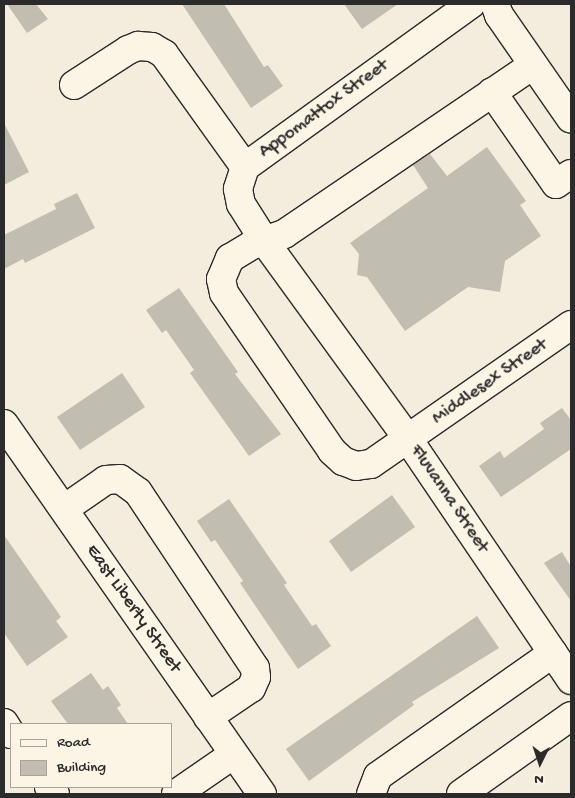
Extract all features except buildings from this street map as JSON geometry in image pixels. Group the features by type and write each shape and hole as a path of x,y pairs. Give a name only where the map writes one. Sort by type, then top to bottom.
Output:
{"street":[{"name":"Appomattox Street","path":"408,439 265,242 242,204 238,188 245,167 440,12 471,4"},
{"path":"496,4 499,15 571,119"},
{"path":"74,85 128,50 138,46 152,47 164,54 245,167"},
{"name":"Fluvanna Street","path":"533,65 284,234 252,245 230,258 221,279 224,294 332,451 343,461 356,466 370,464 408,439 571,680"},
{"path":"492,92 556,184 571,174"},
{"name":"Middlesex Street","path":"408,439 571,325"},
{"name":"East Liberty Street","path":"4,424 262,794"},
{"path":"64,509 106,480 120,479 138,492 255,668 256,677 251,688 208,717"},
{"path":"371,794 378,776 553,653"},
{"path":"461,794 571,716"},
{"path":"176,794 234,754"}]}
